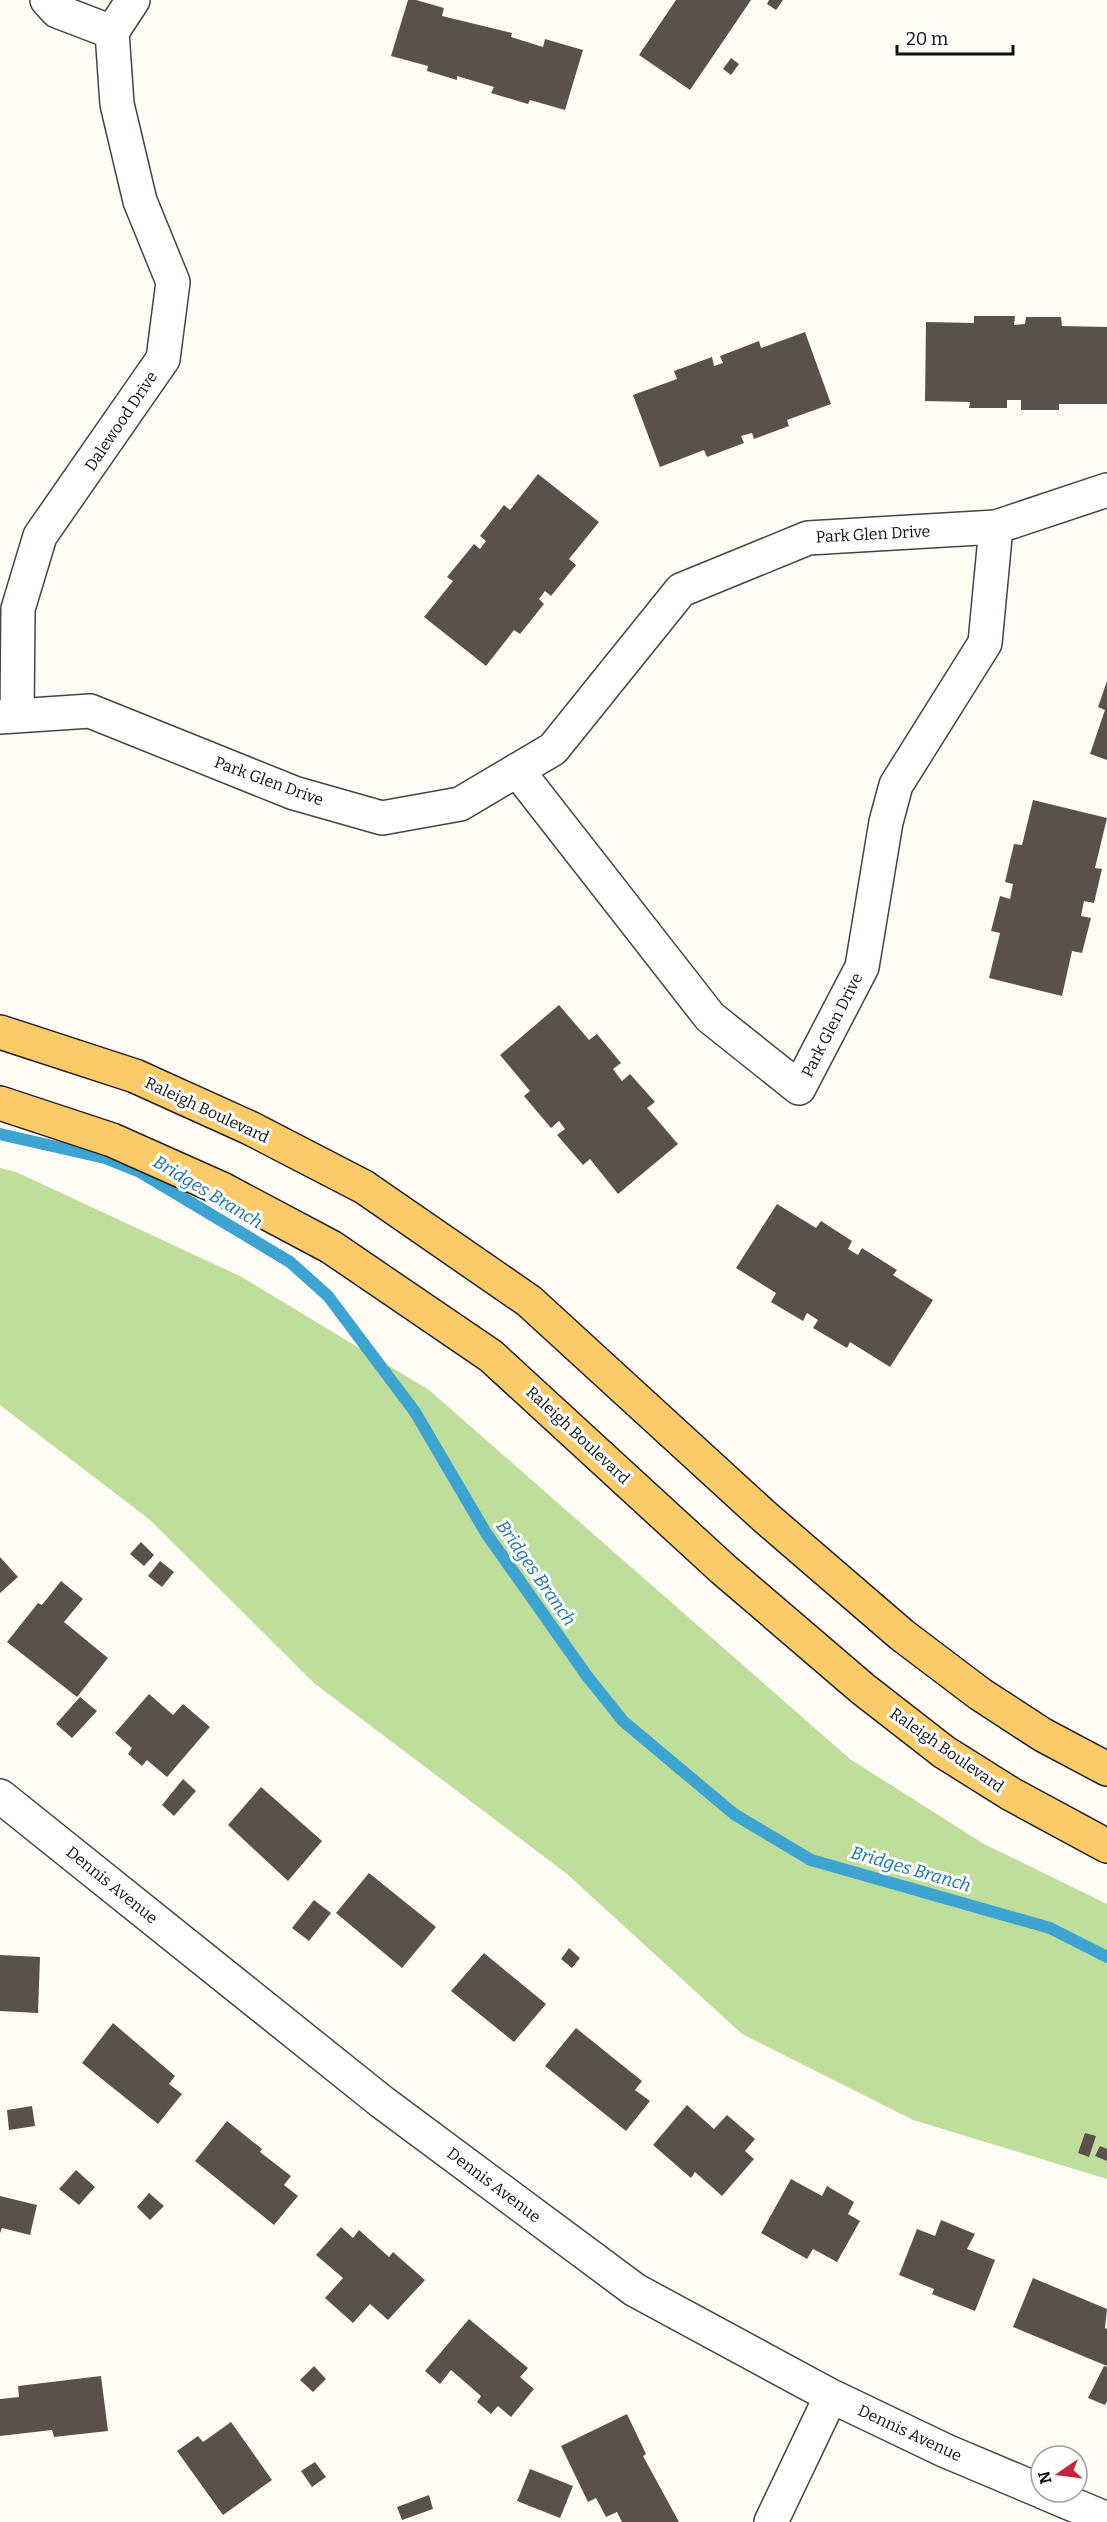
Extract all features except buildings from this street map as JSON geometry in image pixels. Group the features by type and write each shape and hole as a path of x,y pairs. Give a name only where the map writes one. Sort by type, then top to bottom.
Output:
{"main road":[{"name":"Raleigh Boulevard","path":"0,1032 135,1076 250,1128 364,1187 529,1301 765,1516 902,1635 980,1695 1043,1735 1107,1769"},
{"name":"Raleigh Boulevard","path":"0,1103 112,1140 222,1190 331,1246 491,1356 723,1569 881,1703 944,1752 1011,1794 1107,1846"}],"street":[{"path":"47,0 57,11 112,32 133,0"},
{"name":"Dalewood Drive","path":"9,716 18,609 40,536 163,359 173,282 140,201 117,104 112,32"},
{"name":"Park Glen Drive","path":"9,716 90,711 294,793 382,818 460,804 553,749 681,590 807,538 996,527 1107,490"},
{"name":"Park Glen Drive","path":"517,770 710,1017 799,1088 862,967 886,822 897,785 985,644 996,527"},
{"name":"Dennis Avenue","path":"0,1796 382,2102 634,2290 831,2396 946,2451 1029,2486"},
{"path":"771,2522 831,2396"},
{"name":"Dennis Avenue","path":"1071,2504 1107,2519"}],"green space":[{"path":"0,1168 16,1172 240,1276 429,1390 850,1759 984,1844 1107,1904 1107,2179 913,2120 742,2034 567,1874 314,1683 150,1520 0,1405"}],"waterway":[{"name":"Bridges Branch","path":"0,1134 105,1158 140,1172 290,1262 328,1296 415,1412 486,1533 587,1676 623,1721 734,1814 811,1860 1050,1928 1107,1957"}]}
